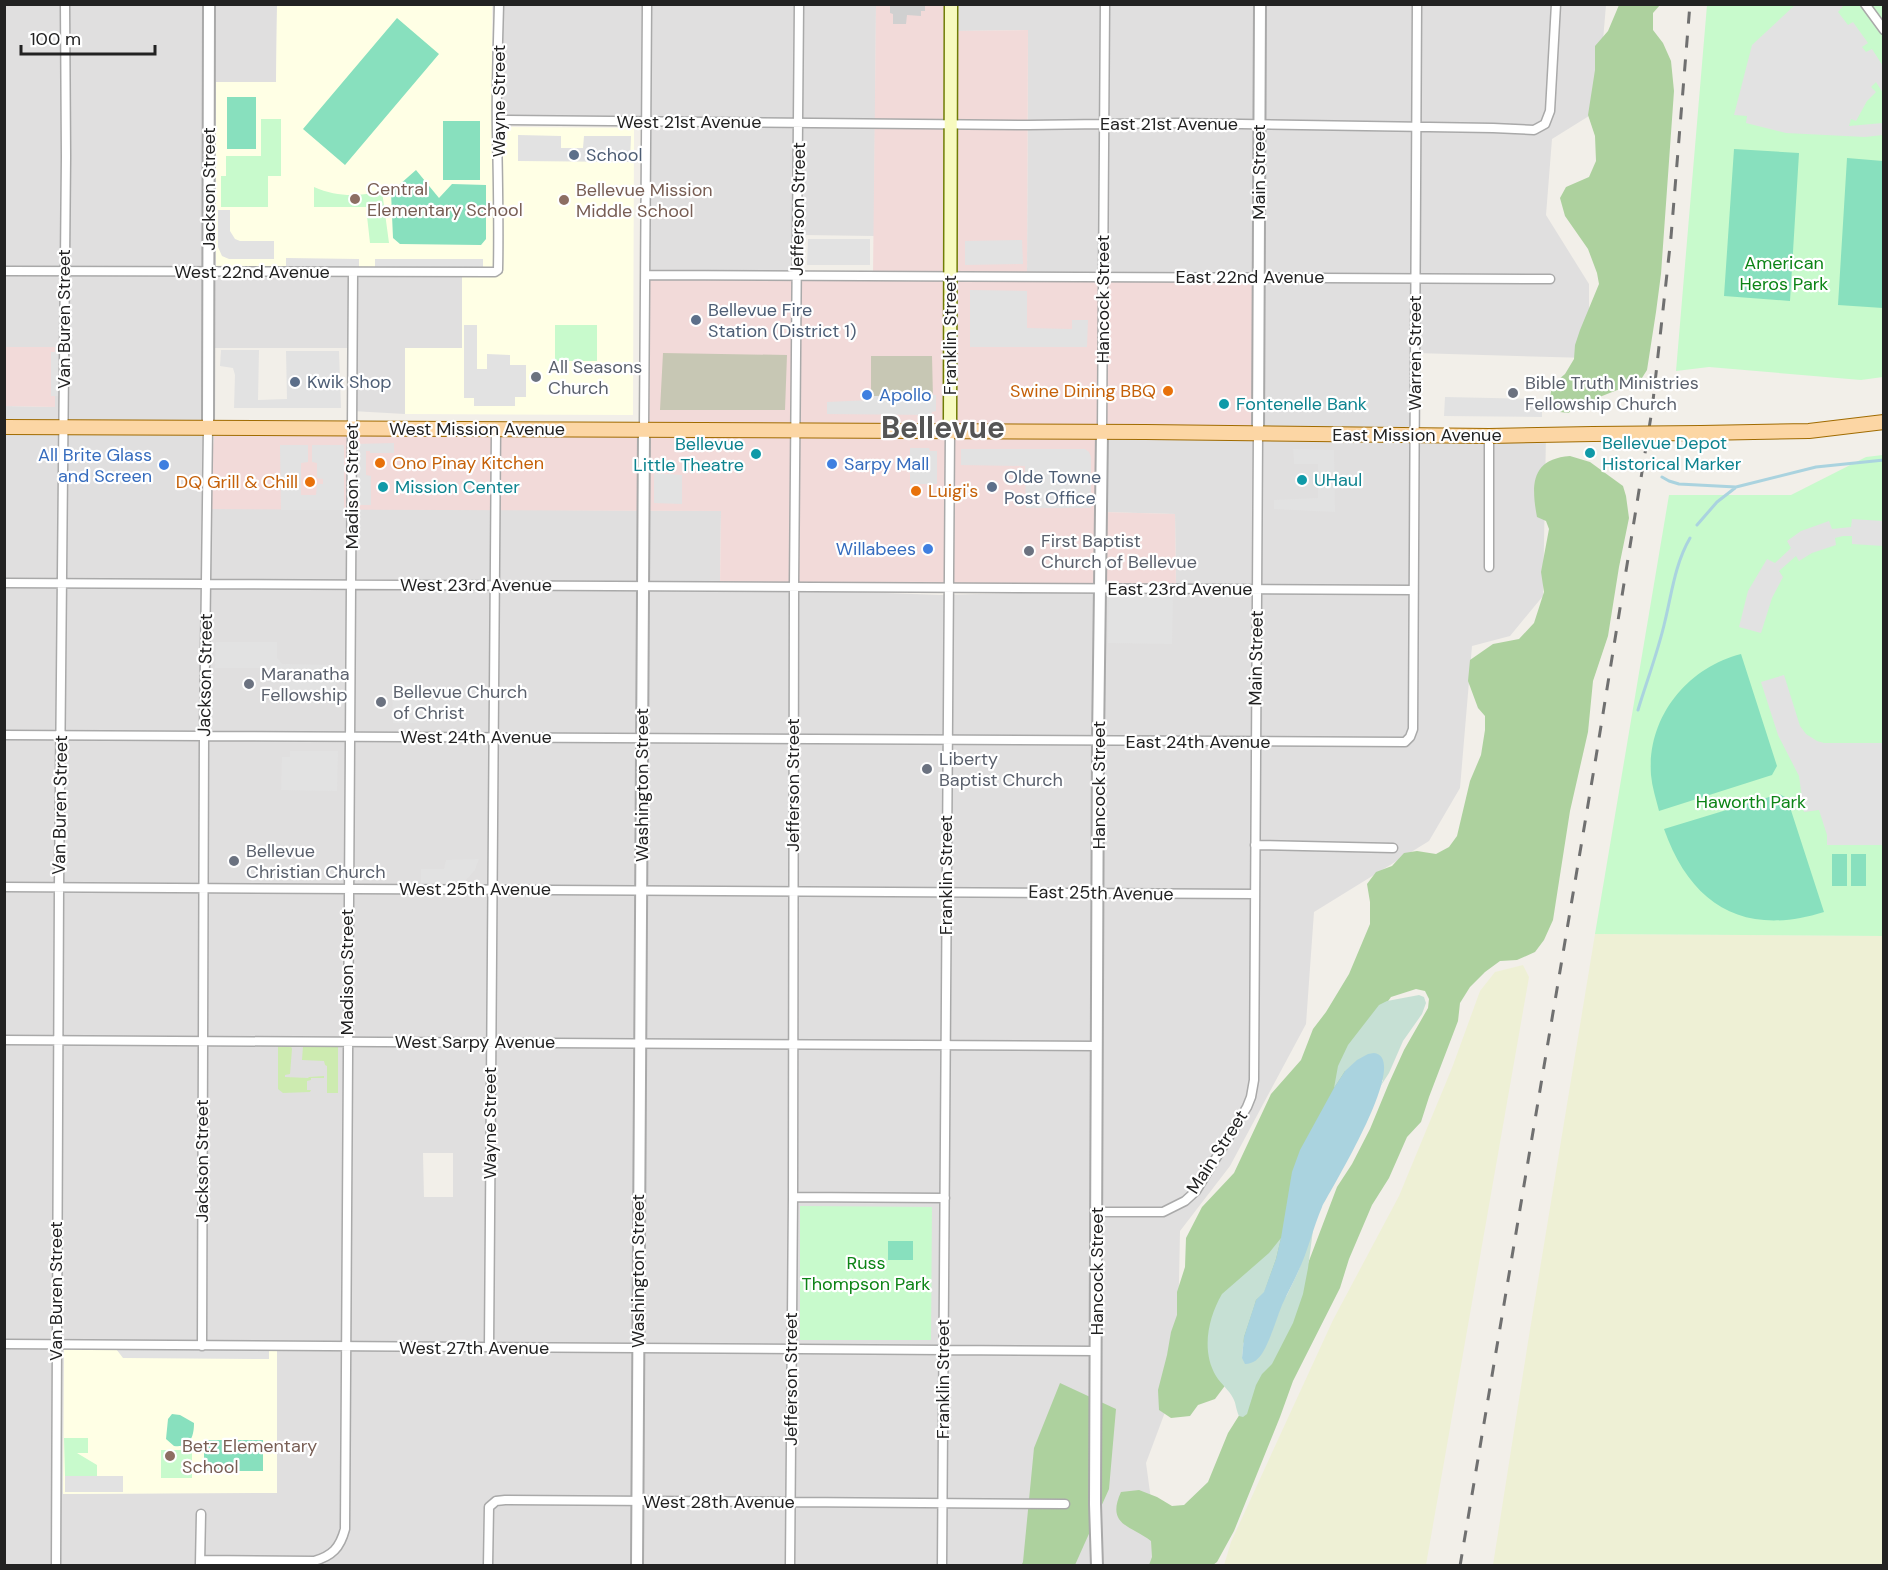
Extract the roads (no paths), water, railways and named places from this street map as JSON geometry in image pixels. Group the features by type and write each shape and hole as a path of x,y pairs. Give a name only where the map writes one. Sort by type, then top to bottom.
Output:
{"main road":[{"name":"Franklin Street","path":"950,431 951,4"},
{"name":"East Mission Avenue","path":"950,431 1489,436 1809,431 1884,422"},
{"name":"West Mission Avenue","path":"4,427 950,431"}],"street":[{"name":"Van Buren Street","path":"56,1566 65,4"},
{"name":"Jackson Street","path":"202,1346 209,4"},
{"name":"Wayne Street","path":"498,270 499,4"},
{"name":"Washington Street","path":"637,1566 647,4"},
{"name":"Jefferson Street","path":"790,1566 799,4"},
{"name":"Hancock Street","path":"1096,1566 1098,742 1105,4"},
{"name":"Main Street","path":"1097,1212 1163,1212 1185,1201 1201,1183 1247,1107 1254,1080 1260,4"},
{"name":"Warren Street","path":"1410,737 1413,729 1417,4"},
{"name":"East 21st Avenue","path":"952,123 1259,124 1534,130 1545,124 1550,111 1556,4"},
{"path":"1864,4 1884,30"},
{"name":"West 21st Avenue","path":"498,120 952,123"},
{"name":"West 22nd Avenue","path":"4,271 490,272 498,270"},
{"name":"Madison Street","path":"200,1563 314,1561 327,1557 337,1550 345,1529 352,272"},
{"path":"646,275 951,277"},
{"name":"East 22nd Avenue","path":"951,277 1550,279"},
{"name":"Wayne Street","path":"489,1348 496,429"},
{"name":"Franklin Street","path":"942,1566 950,431"},
{"path":"1489,436 1489,567"},
{"name":"West 23rd Avenue","path":"4,583 948,588"},
{"name":"East 23rd Avenue","path":"948,588 1413,590"},
{"name":"West 24th Avenue","path":"4,735 947,740"},
{"name":"East 24th Avenue","path":"947,740 1395,743 1405,742 1410,737"},
{"path":"1255,845 1393,848"},
{"name":"West 25th Avenue","path":"4,887 946,892"},
{"name":"East 25th Avenue","path":"946,892 1255,894"},
{"name":"West Sarpy Avenue","path":"4,1040 1097,1046"},
{"path":"793,1197 945,1198"},
{"name":"West 27th Avenue","path":"4,1344 791,1351 1096,1351"},
{"name":"West 28th Avenue","path":"488,1566 489,1507 496,1501 505,1500 1065,1504"},
{"path":"200,1563 201,1514"}],"water":[{"path":"1374,1053 1383,1060 1383,1077 1377,1099 1366,1125 1322,1207 1302,1264 1282,1305 1266,1347 1258,1359 1245,1364 1242,1358 1244,1337 1256,1300 1264,1292 1276,1259 1292,1172 1300,1150 1345,1071 1357,1060"}],"waterway":[{"path":"1662,477 1679,484 1736,487 1816,467 1884,460"},
{"path":"1697,525 1717,502 1735,488"},
{"path":"1638,710 1659,644 1677,568 1690,538"}],"railway":[{"path":"1460,1566 1652,410 1671,237 1690,4"}],"place":[{"name":"School","path":"574,155"},
{"name":"Central Elementary School","path":"355,199"},
{"name":"Bellevue Mission Middle School","path":"564,200"},
{"name":"Bellevue Fire Station (District 1)","path":"696,320"},
{"name":"All Seasons Church","path":"536,377"},
{"name":"Kwik Shop","path":"295,382"},
{"name":"Swine Dining BBQ","path":"1168,391"},
{"name":"Bible Truth Ministries Fellowship Church","path":"1513,393"},
{"name":"Apollo","path":"867,395"},
{"name":"Fontenelle Bank","path":"1224,404"},
{"name":"Bellevue Depot Historical Marker","path":"1590,453"},
{"name":"Bellevue Little Theatre","path":"756,454"},
{"name":"Ono Pinay Kitchen","path":"380,463"},
{"name":"Sarpy Mall","path":"832,464"},
{"name":"All Brite Glass and Screen","path":"164,465"},
{"name":"UHaul","path":"1302,480"},
{"name":"DQ Grill & Chill","path":"310,482"},
{"name":"Mission Center","path":"383,487"},
{"name":"Olde Towne Post Office","path":"992,487"},
{"name":"Luigi's","path":"916,491"},
{"name":"Willabees","path":"928,549"},
{"name":"First Baptist Church of Bellevue","path":"1029,551"},
{"name":"Maranatha Fellowship","path":"249,684"},
{"name":"Bellevue Church of Christ","path":"381,702"},
{"name":"Liberty Baptist Church","path":"927,769"},
{"name":"Bellevue Christian Church","path":"234,861"},
{"name":"Betz Elementary School","path":"170,1456"}],"district":[{"name":"Bellevue","path":"943,427"}],"park label":[{"name":"American Heros Park","path":"1784,273"},
{"name":"Haworth Park","path":"1751,802"},
{"name":"Russ Thompson Park","path":"866,1273"}]}
